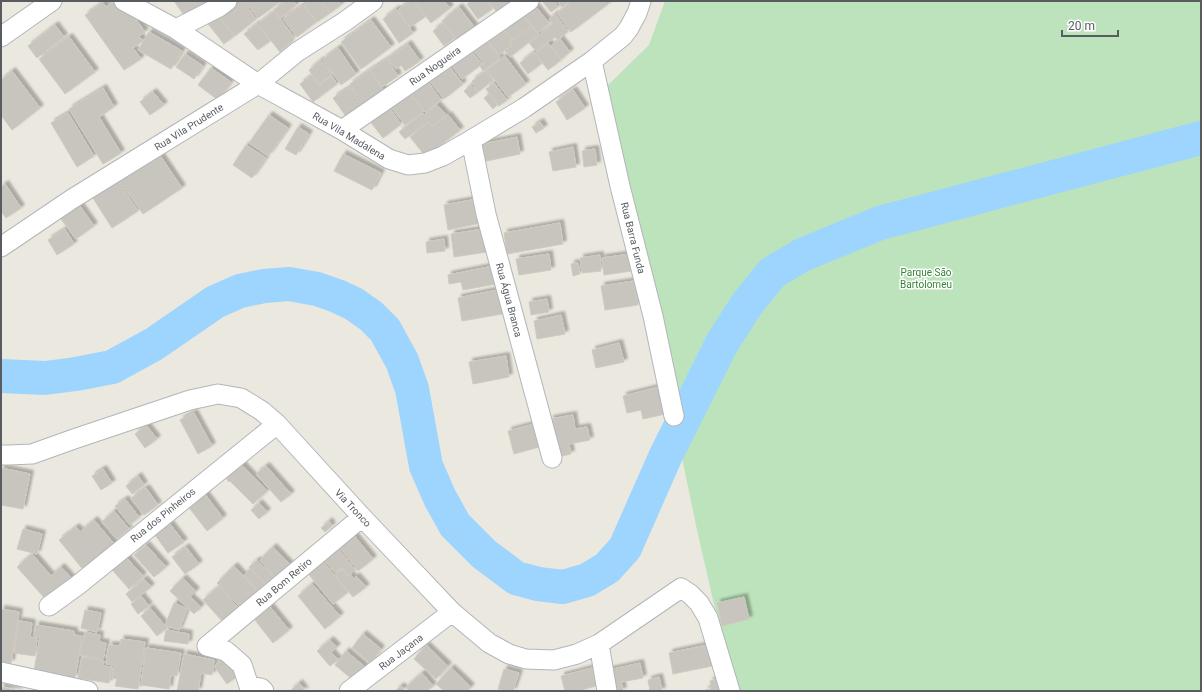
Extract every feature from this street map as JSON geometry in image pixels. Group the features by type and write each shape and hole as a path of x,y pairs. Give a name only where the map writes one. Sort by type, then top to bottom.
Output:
{"street":[{"path":"1,37 52,1"},
{"name":"Rua Vila Madalena","path":"124,1 176,30 258,84 342,130 388,159 408,165 424,163 443,156 524,108 592,61 623,36 630,28 641,1"},
{"path":"176,30 219,7 227,1"},
{"name":"Rua Vila Prudente","path":"1,247 72,199 258,84 297,52 344,22 373,1"},
{"name":"Rua Nogueira","path":"342,130 529,1"},
{"name":"Rua Barra Funda","path":"592,61 620,186 653,316 674,416"},
{"name":"Rua Água Branca","path":"471,140 486,214 552,458"},
{"name":"Via Tronco","path":"1,455 32,454 74,438 190,400 218,394 241,398 262,411 277,424 452,612 489,643 509,654 526,659 554,660 577,654 599,644 681,588 699,603 708,618 730,691"},
{"name":"Rua dos Pinheiros","path":"49,606 277,424"},
{"name":"Rua Bom Retiro","path":"264,691 261,688 249,686 242,665 226,651 207,646 362,517"},
{"name":"Rua Jaçana","path":"349,691 452,612"},
{"path":"599,644 607,691"},
{"path":"1,672 78,690"}],"green space":[{"name":"Parque São Bartolomeu","path":"665,1 1201,1 1201,691 734,691 697,530 605,88 649,45"}],"building":[{"path":"114,1 125,15 130,11 145,32 139,36 143,41 133,48 141,59 124,70 85,15 103,3 106,7"},
{"path":"174,1 193,1 199,8 186,18"},
{"path":"194,1 216,1 203,12"},
{"path":"232,1 243,1 256,19 235,36 217,13"},
{"path":"245,1 281,1 258,18"},
{"path":"285,1 293,1 296,5 281,18 274,10"},
{"path":"309,1 320,1 330,13 317,22 304,5"},
{"path":"321,1 338,1 341,5 330,13"},
{"path":"411,1 414,1 425,17 410,27 398,10"},
{"path":"414,1 444,1 450,8 431,23"},
{"path":"471,1 487,1 492,9 478,19 467,4"},
{"path":"488,1 518,1 500,16"},
{"path":"542,1 554,1 558,7 551,12"},
{"path":"557,1 570,1 562,7"},
{"path":"572,1 612,1 571,32 557,13"},
{"path":"303,5 316,22 297,37 283,19"},
{"path":"535,6 549,23 538,33 524,15"},
{"path":"459,7 475,28 458,41 442,21"},
{"path":"396,9 413,33 399,43 383,19"},
{"path":"274,11 294,37 280,52 258,24"},
{"path":"520,12 531,26 513,40 502,26"},
{"path":"555,14 568,31 558,40 555,37 536,51 529,43 553,24 549,19"},
{"path":"218,17 234,36 224,44 208,24"},
{"path":"371,20 391,47 361,69 341,42"},
{"path":"443,23 455,38 444,46 433,31"},
{"path":"257,24 270,41 258,50 244,34"},
{"path":"55,25 64,37 37,58 28,46"},
{"path":"500,26 512,41 509,43 511,46 499,55 487,39"},
{"path":"531,26 538,35 510,57 505,51 512,45 510,43"},
{"path":"149,32 182,51 171,69 138,50"},
{"path":"482,35 500,58 483,71 480,66 484,63 474,51 471,54 466,48"},
{"path":"69,37 95,72 65,94 39,59"},
{"path":"560,39 570,52 561,59 551,46"},
{"path":"548,43 561,60 548,70 535,53"},
{"path":"408,44 420,61 405,71 401,65 396,69 388,58"},
{"path":"338,48 356,74 341,85 323,59"},
{"path":"465,52 469,56 473,53 482,64 462,79 450,63"},
{"path":"534,52 542,63 528,74 520,63"},
{"path":"185,54 203,66 194,79 176,67"},
{"path":"505,56 526,84 508,97 487,70"},
{"path":"387,59 398,76 382,87 370,70"},
{"path":"321,60 332,74 319,84 309,70"},
{"path":"445,61 463,84 444,99 426,76"},
{"path":"211,68 231,82 218,100 198,85"},
{"path":"370,70 385,93 365,106 350,84"},
{"path":"12,71 40,108 12,130 1,115 1,80"},
{"path":"486,71 493,80 478,92 472,81"},
{"path":"312,75 319,86 332,76 337,84 313,102 300,84"},
{"path":"424,76 441,100 425,112 407,88"},
{"path":"494,83 507,100 499,106 486,89"},
{"path":"471,85 478,92 470,98 464,91"},
{"path":"350,87 363,106 347,118 333,98"},
{"path":"103,88 114,107 99,117 121,153 103,164 69,109"},
{"path":"406,89 423,112 405,125 391,107"},
{"path":"573,90 585,108 567,120 556,102"},
{"path":"153,92 164,105 150,115 140,102"},
{"path":"489,94 497,105 493,109 484,98"},
{"path":"437,105 446,115 432,126 428,122 405,139 399,132 423,113 424,115"},
{"path":"388,106 401,124 383,138 369,120"},
{"path":"68,113 94,156 77,167 51,123"},
{"path":"269,115 288,128 268,156 249,143"},
{"path":"448,115 460,130 426,157 410,137 428,123 432,127"},
{"path":"540,122 544,128 536,133 532,127"},
{"path":"298,127 309,134 296,155 285,149"},
{"path":"517,137 520,154 482,162 478,145"},
{"path":"246,145 266,158 252,178 233,165"},
{"path":"573,147 576,167 553,171 549,152"},
{"path":"595,149 597,165 584,167 582,151"},
{"path":"157,151 182,188 143,214 120,181 134,172 131,169"},
{"path":"343,154 381,173 372,190 334,171"},
{"path":"118,181 138,211 112,228 93,198"},
{"path":"5,184 21,208 6,218 1,211 1,187"},
{"path":"477,199 481,223 448,230 444,205"},
{"path":"77,202 94,226 76,239 58,215"},
{"path":"560,223 563,244 507,254 504,233"},
{"path":"65,229 74,244 57,255 48,240"},
{"path":"484,229 487,252 454,257 451,234"},
{"path":"444,239 445,251 427,253 426,242"},
{"path":"549,254 551,270 519,275 516,259"},
{"path":"630,254 632,271 604,275 602,258"},
{"path":"600,255 601,271 582,273 580,258"},
{"path":"578,263 580,274 573,276 571,264"},
{"path":"493,266 496,284 463,290 461,282 449,284 448,275"},
{"path":"634,281 638,305 605,310 601,286"},
{"path":"497,290 502,314 462,321 458,298"},
{"path":"547,299 549,312 531,315 529,302"},
{"path":"561,315 565,334 537,339 534,321"},
{"path":"619,343 624,362 596,368 592,350"},
{"path":"506,356 509,377 473,384 469,362"},
{"path":"663,386 670,413 643,419 641,410 627,413 623,396"},
{"path":"194,413 212,446 198,454 180,420"},
{"path":"573,415 575,429 587,427 590,440 569,444 571,454 557,457 550,419"},
{"path":"538,423 543,446 514,454 508,431"},
{"path":"146,425 157,439 145,448 135,434"},
{"path":"239,462 267,491 253,504 224,476"},
{"path":"266,466 291,494 281,502 256,474"},
{"path":"1,468 30,474 23,509 1,505"},
{"path":"103,469 112,483 101,490 92,476"},
{"path":"138,476 144,485 132,494 126,486"},
{"path":"146,488 158,505 144,515 131,498"},
{"path":"204,493 223,518 207,531 187,505"},
{"path":"125,499 139,517 130,525 115,506"},
{"path":"259,503 267,512 259,519 251,510"},
{"path":"114,511 129,529 117,539 102,522"},
{"path":"94,520 116,546 85,572 59,540 76,527 80,532"},
{"path":"329,521 332,526 325,532 321,528"},
{"path":"170,524 184,542 168,553 155,535"},
{"path":"23,529 42,534 37,554 17,549"},
{"path":"352,533 373,559 358,571 338,545"},
{"path":"146,545 166,567 154,577 134,555"},
{"path":"336,546 355,570 348,576 342,567 335,573 322,557"},
{"path":"186,547 199,564 185,574 172,557"},
{"path":"273,547 290,565 276,579 260,560"},
{"path":"122,553 143,576 129,589 108,565"},
{"path":"32,554 51,576 61,567 73,580 48,602 17,567"},
{"path":"321,559 348,592 333,604 306,571"},
{"path":"257,560 277,580 269,587 249,567"},
{"path":"234,566 258,592 241,608 217,583"},
{"path":"250,569 265,584 258,590 244,575"},
{"path":"342,569 348,577 351,575 353,579 356,576 366,587 353,597 335,575"},
{"path":"183,578 196,591 190,597 201,607 194,614 170,591"},
{"path":"144,579 151,587 132,602 126,594"},
{"path":"312,584 340,616 325,629 298,596"},
{"path":"219,586 238,608 223,622 203,600"},
{"path":"141,596 149,606 138,614 131,604"},
{"path":"744,597 749,619 722,626 717,603"},
{"path":"174,603 187,609 179,630 165,625"},
{"path":"267,603 289,630 273,643 251,615"},
{"path":"150,608 167,628 157,636 141,616"},
{"path":"1,609 19,612 11,663 1,662"},
{"path":"85,610 101,613 97,632 81,628"},
{"path":"19,621 32,623 30,637 37,638 35,656 14,653"},
{"path":"36,625 74,631 74,635 82,636 75,678 34,671 40,637 34,636"},
{"path":"166,630 189,634 188,644 164,641"},
{"path":"85,632 100,635 99,642 106,643 103,659 80,655"},
{"path":"363,634 381,649 370,663 352,648"},
{"path":"121,639 145,642 138,689 115,686 117,679 112,678 114,665 106,664 109,645 120,646"},
{"path":"330,640 337,647 331,652 338,660 330,666 317,651"},
{"path":"712,644 717,665 673,674 669,653"},
{"path":"426,645 448,666 436,679 414,659"},
{"path":"146,648 181,653 177,676 171,675 169,689 141,685"},
{"path":"346,651 365,667 354,681 335,665"},
{"path":"184,654 214,660 212,675 201,673 198,691 177,691"},
{"path":"82,657 104,661 103,666 112,667 109,683 78,678"},
{"path":"224,658 238,676 227,684 214,666"},
{"path":"640,663 643,678 621,682 623,691 614,691 609,670"},
{"path":"451,668 471,687 467,691 444,691 436,684"},
{"path":"592,668 596,686 578,691 565,691 561,676"},
{"path":"504,669 519,673 513,691 498,689"},
{"path":"422,673 433,686 427,691 409,691 406,687"},
{"path":"659,677 662,691 650,691 648,680"},
{"path":"721,679 723,691 705,691 711,689 710,681"},
{"path":"299,683 305,691 290,691"},
{"path":"401,686 405,691 395,691"},
{"path":"1,687 19,691 1,691"}],"waterway":[{"path":"1,376 45,378 112,367 154,344 215,302 240,291 264,286 289,284 317,289 337,296 354,304 371,316 385,330 402,361 412,389 426,466 440,498 455,525 484,554 516,578 538,584 563,587 587,580 607,568 625,548 666,455 722,343 747,304 772,273 802,255 880,223 1201,138"}]}
